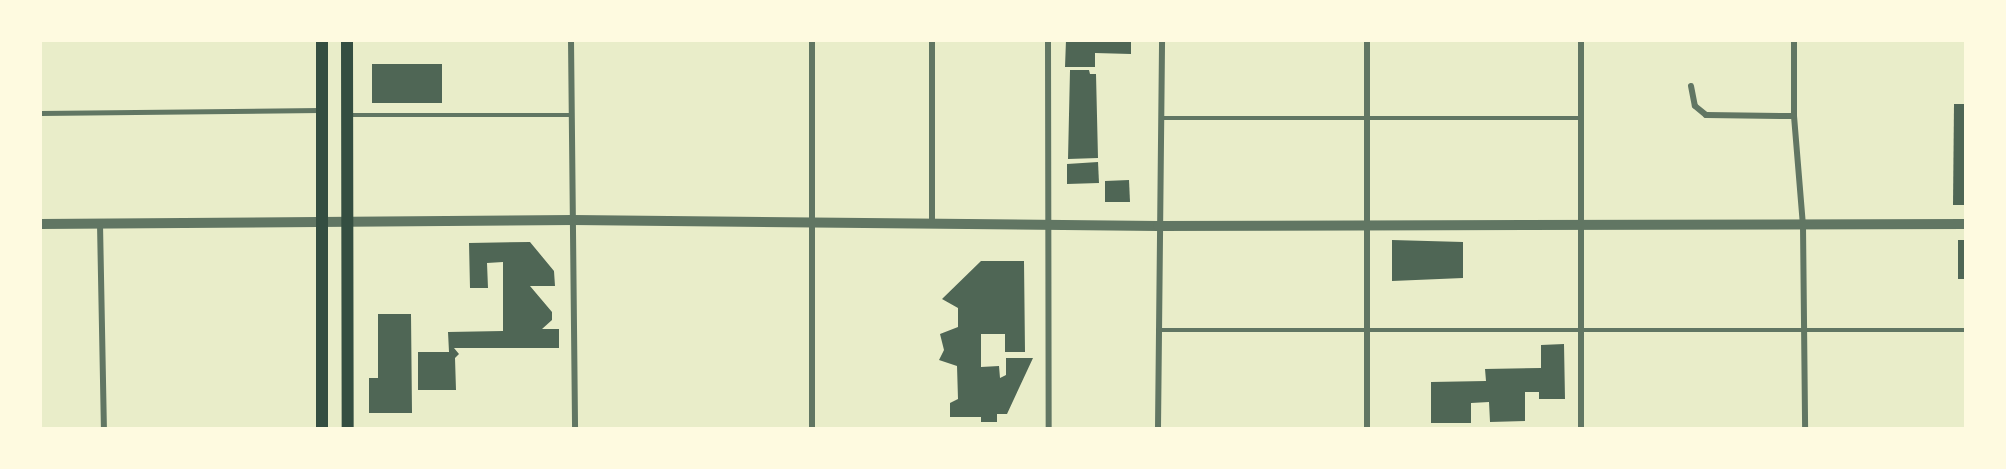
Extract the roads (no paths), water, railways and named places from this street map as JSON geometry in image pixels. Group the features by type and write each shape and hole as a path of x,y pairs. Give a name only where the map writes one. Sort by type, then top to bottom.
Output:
{"main road":[{"path":"322,40 319,222 322,429"},
{"path":"347,40 348,429"}],"street":[{"path":"571,40 575,429"},
{"path":"812,40 810,222 812,429"},
{"path":"932,40 932,223"},
{"path":"1048,40 1049,429"},
{"path":"1158,429 1158,226 1162,40"},
{"path":"1367,40 1367,429"},
{"path":"1581,40 1581,429"},
{"path":"1794,40 1794,116 1803,225 1805,429"},
{"path":"1691,86 1695,106 1706,116 1794,116"},
{"path":"40,224 573,220 1158,226 1965,224"},
{"path":"100,224 104,429"}],"lane":[{"path":"40,113 322,110"},
{"path":"347,115 572,116"},
{"path":"1161,118 1581,118"},
{"path":"1158,330 1368,332 1805,328 1965,330"}]}
